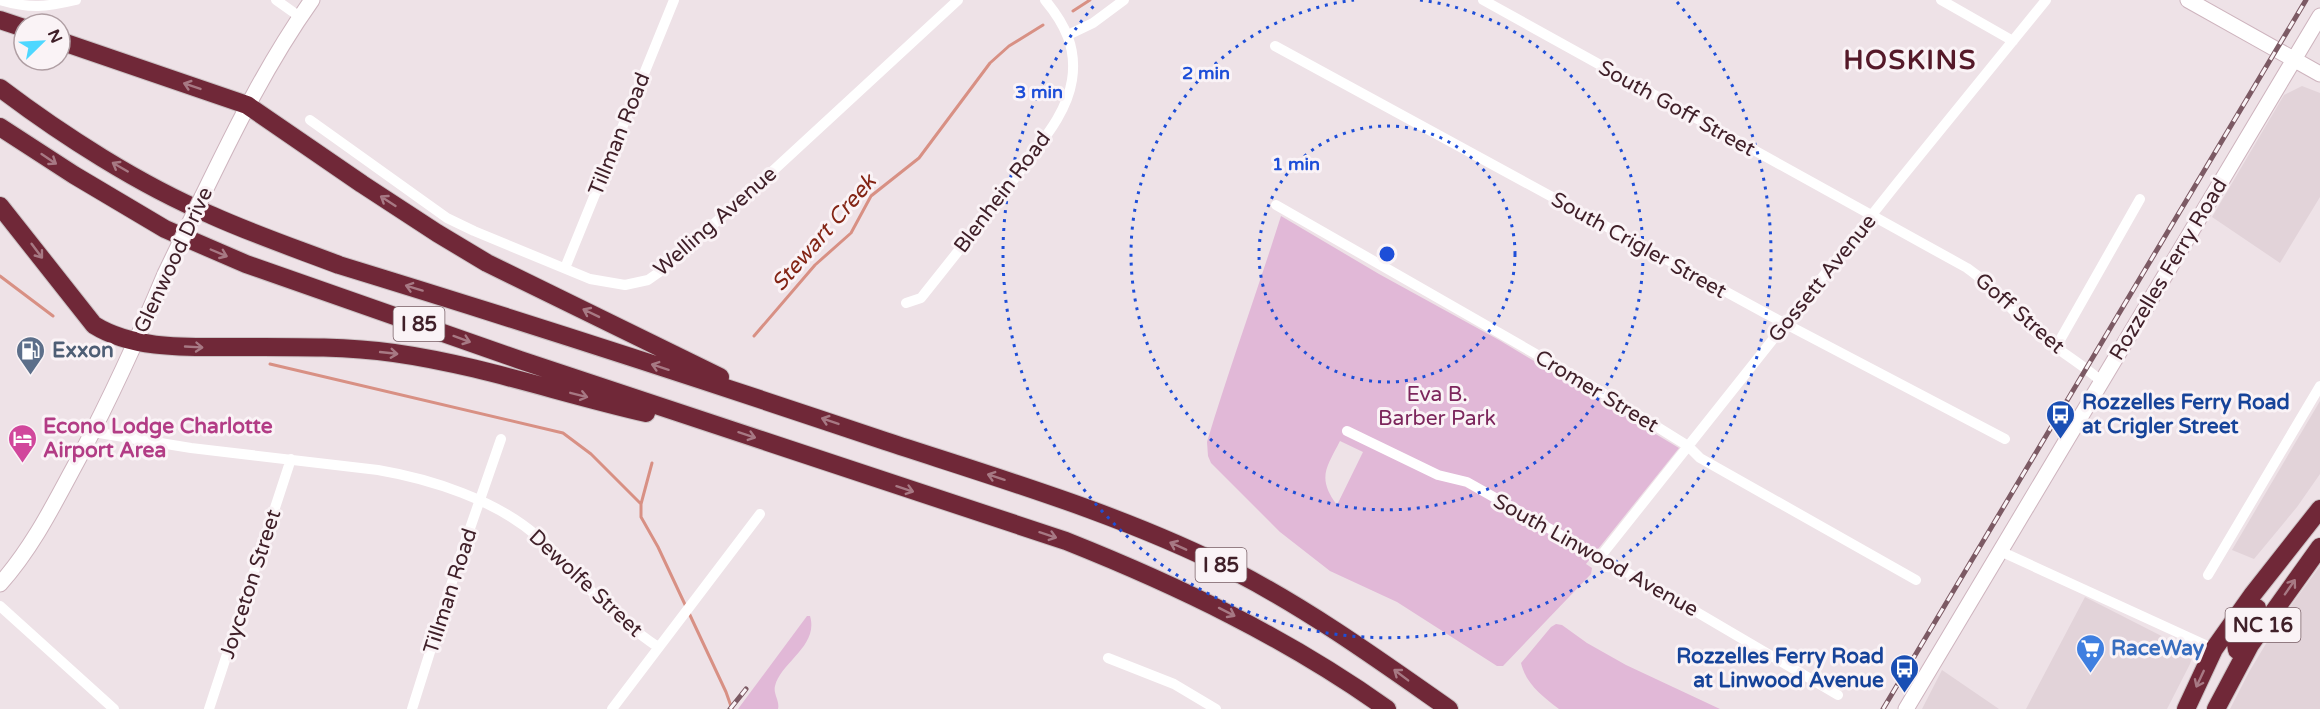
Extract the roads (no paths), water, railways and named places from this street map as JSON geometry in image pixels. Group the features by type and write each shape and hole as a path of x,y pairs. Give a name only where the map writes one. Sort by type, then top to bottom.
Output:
{"highway":[{"path":"72,45 247,105 438,234 487,262 776,404"},
{"name":"I 85","path":"0,88 109,161 210,215 339,264 776,404 1100,512 1234,571 1343,635 1449,709"},
{"name":"I 85","path":"0,127 74,176 165,229 237,260 519,360 1066,541 1149,574 1263,632 1347,681 1387,709"},
{"path":"0,206 94,325 110,335 136,341 208,347 302,348 393,353 490,373 651,414 710,423"},
{"name":"NC 16","path":"2186,709 2214,649 2253,594 2320,509"},
{"path":"2244,655 2237,650 2237,640 2262,601 2298,536"},
{"name":"NC 16","path":"2216,709 2244,655 2303,568 2320,547"}],"street":[{"path":"0,0 21,6 45,7 76,0"},
{"path":"276,0 300,17"},
{"name":"Glenwood Drive","path":"0,584 18,562 51,511 93,432 165,274 247,105 312,0"},
{"name":"Tillman Road","path":"565,268 674,0"},
{"name":"Welling Avenue","path":"310,120 447,218 590,279 625,285 648,280 658,273 750,192 958,0"},
{"name":"Blenhein Road","path":"906,303 921,298 1007,189 1054,124 1067,97 1073,62 1068,35 1057,14 1045,0"},
{"path":"1068,35 1093,23 1124,0"},
{"name":"South Goff Street","path":"1482,0 1872,216"},
{"path":"1941,0 2013,41"},
{"name":"Gossett Avenue","path":"1600,557 2046,0"},
{"path":"2188,0 2320,74"},
{"name":"Rozzelles Ferry Road","path":"1906,709 2320,16"},
{"name":"South Crigler Street","path":"1275,46 1765,314 2005,439"},
{"path":"2056,347 2140,199"},
{"name":"Cromer Street","path":"1276,205 1571,374 1688,446 1700,458 1916,580"},
{"name":"Goff Street","path":"1872,216 1984,279 2015,313 2101,381"},
{"path":"2208,575 2320,386"},
{"name":"South Linwood Avenue","path":"1347,431 1438,475 1467,482 1838,695"},
{"name":"Dewolfe Street","path":"93,432 191,448 406,475 455,490 519,522 539,536 617,617 658,647"},
{"name":"Tillman Road","path":"412,709 459,560 501,439"},
{"name":"Joyceton Street","path":"209,709 291,459"},
{"path":"612,709 760,514"},
{"path":"2000,551 2214,649"},
{"path":"0,606 114,709"},
{"path":"1108,658 1174,684 1216,709"}],"waterway":[{"name":"Stewart Creek","path":"1073,11 1090,0"},
{"name":"Stewart Creek","path":"754,336 815,265 851,233 871,196 919,158 990,63 1009,46 1043,25"},
{"path":"0,276 53,316"},
{"path":"270,364 563,433 591,454 641,504"},
{"name":"Stewart Creek","path":"652,463 641,504 641,517 658,547 732,709"}],"railway":[{"path":"1883,709 2306,0"},
{"path":"730,709 746,689"}],"place":[{"name":"Exxon","path":"31,376"},
{"name":"Rozzelles Ferry Road at Crigler Street","path":"2061,440"},
{"name":"Econo Lodge Charlotte Airport Area","path":"22,464"},
{"name":"RaceWay","path":"2090,674"},
{"name":"Rozzelles Ferry Road at Linwood Avenue","path":"1905,694"}],"district":[{"name":"HOSKINS","path":"1910,60"}],"park label":[{"name":"Eva B. Barber Park","path":"1437,406"}]}
